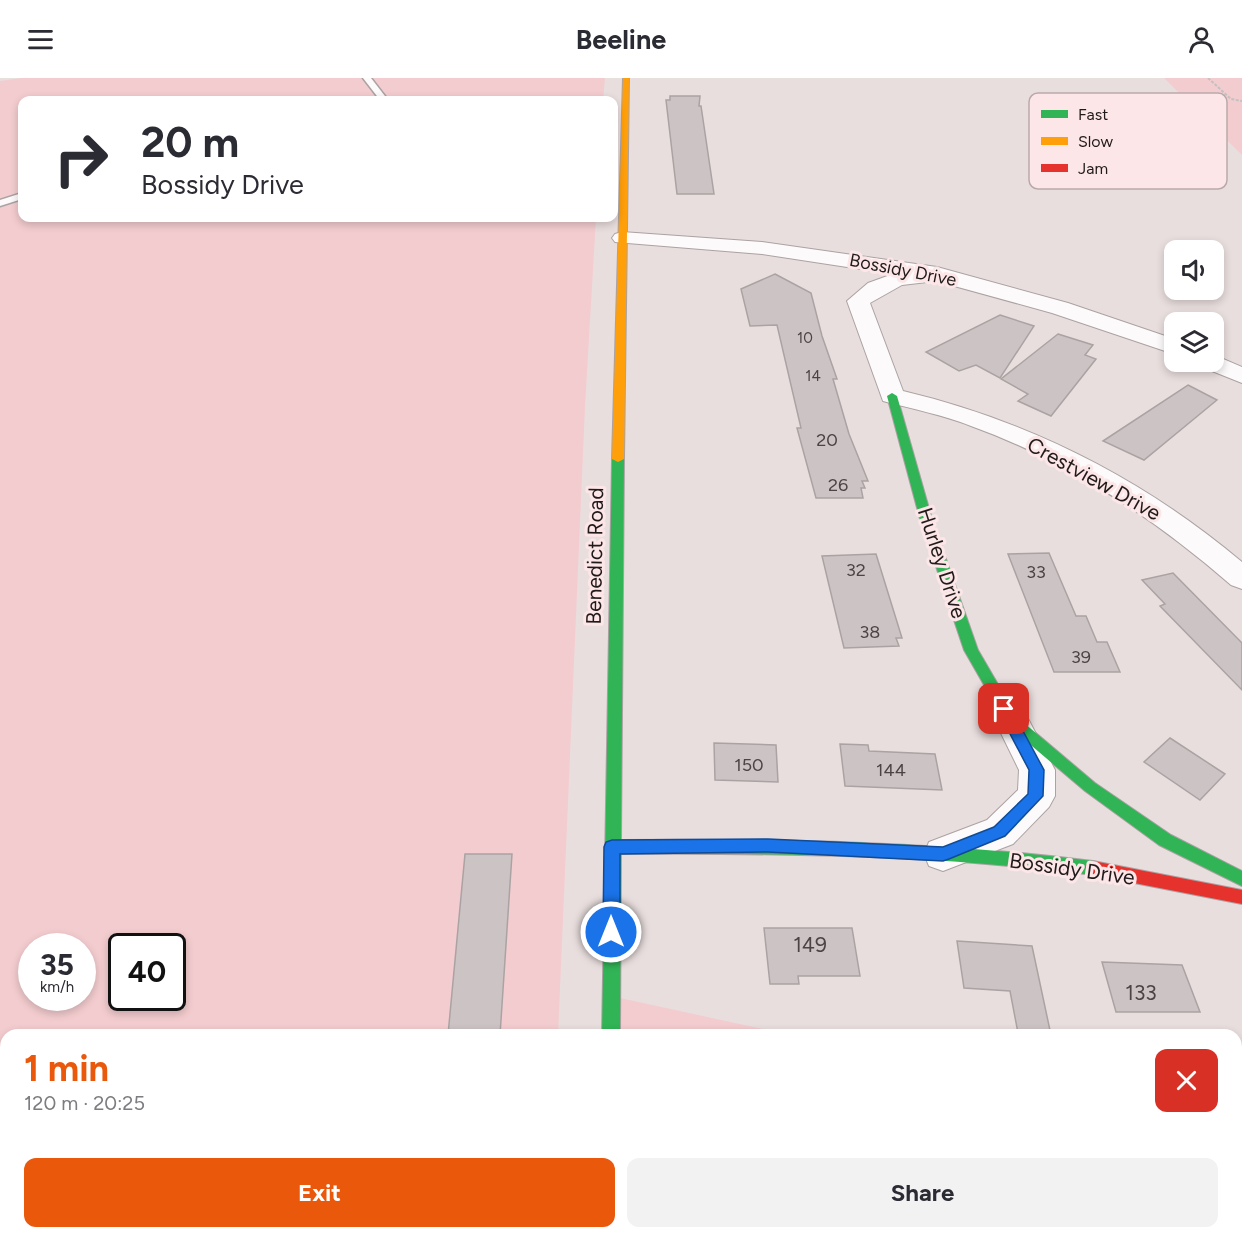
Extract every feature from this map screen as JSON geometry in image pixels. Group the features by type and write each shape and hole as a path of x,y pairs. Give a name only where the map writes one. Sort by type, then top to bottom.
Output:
{"street":[{"name":"Benedict Road","path":"611,1029 612,847 626,78"},
{"name":"Bossidy Drive","path":"622,238 777,250 937,274 1060,308 1164,344"},
{"path":"777,250 819,266 844,283 858,301 892,396"},
{"path":"858,301 887,281 903,276 937,274"},
{"path":"1224,368 1242,376"},
{"name":"Crestview Drive","path":"892,396 981,420 1063,456 1157,512 1242,578"},
{"name":"Hurley Drive","path":"892,396 926,519 971,650 1012,721 1036,770 1036,796 1000,831 943,854"},
{"name":"Hurley Drive","path":"1012,721 1090,788 1165,840 1242,879"},
{"name":"Bossidy Drive","path":"612,847 768,845 1046,862 1242,897"}],"lane":[{"path":"367,78 381,96"},
{"path":"0,202 18,197"}],"path":[{"path":"1208,78 1224,93"},
{"path":"1227,95 1231,99 1242,101"}],"shaded area":[{"path":"22,78 605,78 603,96 18,96 18,222 596,222 585,406 558,1029 0,1029 0,81"},
{"path":"1164,78 1242,78 1242,155 1227,140 1227,93 1179,93"},
{"path":"611,996 762,1029 611,1029"}],"building":[{"path":"670,96 700,96 699,106 701,106 714,194 677,194 666,100 670,100"},
{"path":"775,274 811,293 822,336 837,379 833,379 849,434 868,481 862,481 865,488 861,488 863,498 816,498 797,428 801,428 777,325 750,326 741,289"},
{"path":"1000,315 1034,326 1000,378 976,365 959,371 926,352"},
{"path":"1058,334 1093,345 1085,355 1096,359 1051,416 1018,401 1028,394 1001,379"},
{"path":"1188,385 1217,400 1144,460 1103,441"},
{"path":"1049,553 1076,616 1086,616 1097,642 1107,642 1120,672 1054,672 1008,554"},
{"path":"876,554 902,638 896,638 899,646 844,648 822,556"},
{"path":"1173,573 1242,643 1242,690 1160,606 1165,604 1142,580"},
{"path":"1170,738 1225,774 1200,800 1144,762"},
{"path":"714,743 776,745 778,782 715,780"},
{"path":"840,744 868,745 869,751 935,754 942,790 845,786"},
{"path":"465,854 512,854 500,1029 449,1029"},
{"path":"764,928 852,928 860,976 798,976 799,984 770,984"},
{"path":"957,941 1032,946 1050,1029 1017,1029 1010,991 964,988"},
{"path":"1102,962 1182,965 1200,1012 1116,1012"}],"traffic: fast":[{"path":"892,396 926,519 971,650 1012,721 1090,787 1165,840 1242,879"},
{"path":"611,1029 618,459"},
{"path":"612,847 853,848 973,855 1093,868"}],"traffic: slow":[{"path":"618,459 626,78"}],"traffic: jam":[{"path":"1093,868 1242,897"}],"route":[{"path":"611,932 612,847 768,845 943,854 1000,831 1036,796 1036,770 1004,709"}]}
